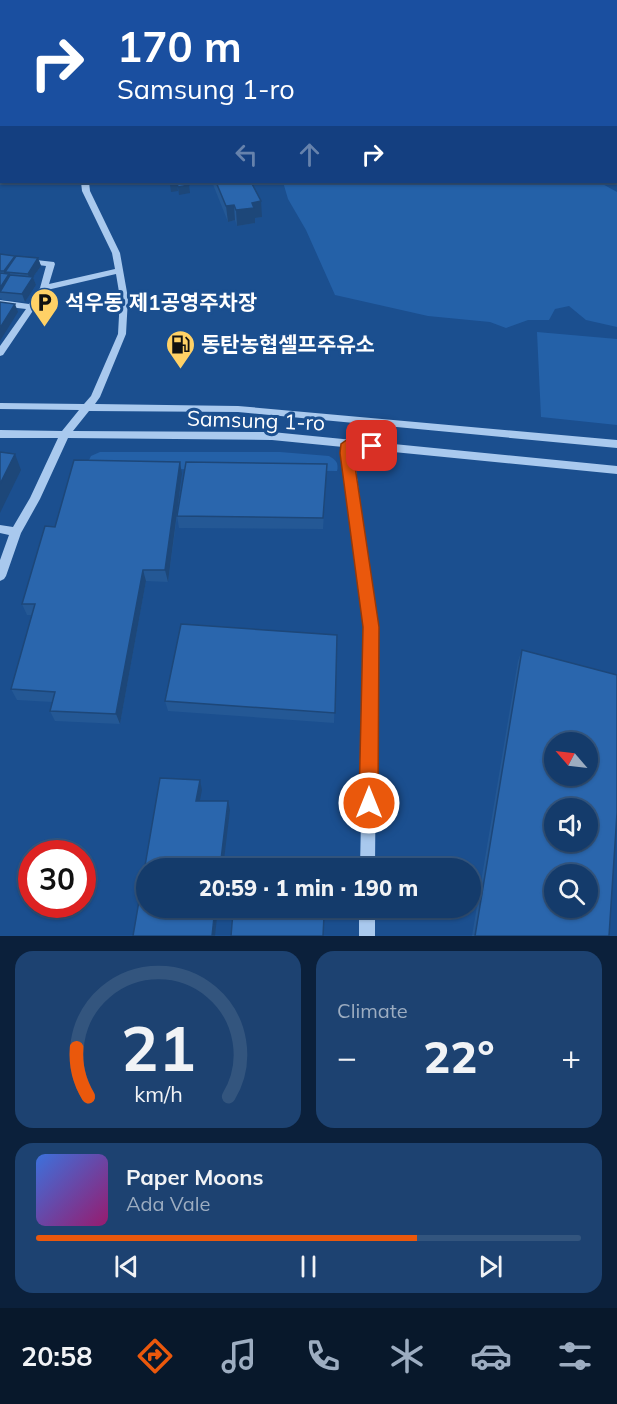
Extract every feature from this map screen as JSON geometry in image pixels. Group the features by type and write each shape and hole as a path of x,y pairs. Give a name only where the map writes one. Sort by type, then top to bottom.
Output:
{"street":[{"path":"0,576 15,532 35,499 64,435 89,406 122,334 124,298 116,253 86,191 85,183"},
{"path":"0,258 51,264 44,288 0,353"},
{"path":"44,288 118,272"},
{"path":"0,303 32,307"},
{"name":"Samsung 1-ro","path":"0,406 238,409 617,444"},
{"name":"Samsung 1-ro","path":"0,434 272,436 617,470"},
{"path":"348,444 347,453 371,627 368,858"},
{"path":"0,530 15,532"},
{"path":"367,936 368,918"}],"shaded area":[{"path":"283,183 601,183 617,192 617,327 586,320 569,306 555,309 549,320 528,320 506,328 490,322 428,316 335,295 306,230 288,199"},
{"path":"537,332 617,339 617,425 541,417"},
{"path":"100,452 280,452 329,456 336,462 338,468 337,471 85,468 91,456"}],"building":[{"path":"177,183 188,183 189,185 178,187"},
{"path":"216,183 252,183 261,201 252,203 254,208 236,210 234,205 226,206"},
{"path":"0,254 15,256 4,271 0,271"},
{"path":"16,256 38,258 28,274 5,272"},
{"path":"0,273 9,274 0,288"},
{"path":"10,275 33,277 22,294 0,292"},
{"path":"0,302 15,304 0,328"},
{"path":"0,452 15,454 0,484"},
{"path":"74,460 180,462 165,570 143,570 116,714 50,711 55,692 11,689 35,604 22,604 45,526 55,527"},
{"path":"186,462 327,464 323,518 177,516"},
{"path":"181,624 337,635 335,713 165,701"},
{"path":"522,650 617,675 617,813 609,936 475,936 478,918 481,918 481,899"},
{"path":"160,778 200,780 196,801 228,801 221,858 146,858"},
{"path":"136,918 214,918 212,936 133,936"},
{"path":"232,918 324,918 323,936 231,936"}],"place":[{"name":"석우동 제1공영주차장","path":"44,328"},
{"name":"동탄농협셀프주유소","path":"180,370"}],"route":[{"path":"369,803 371,627 347,453 348,444 372,446"}]}
